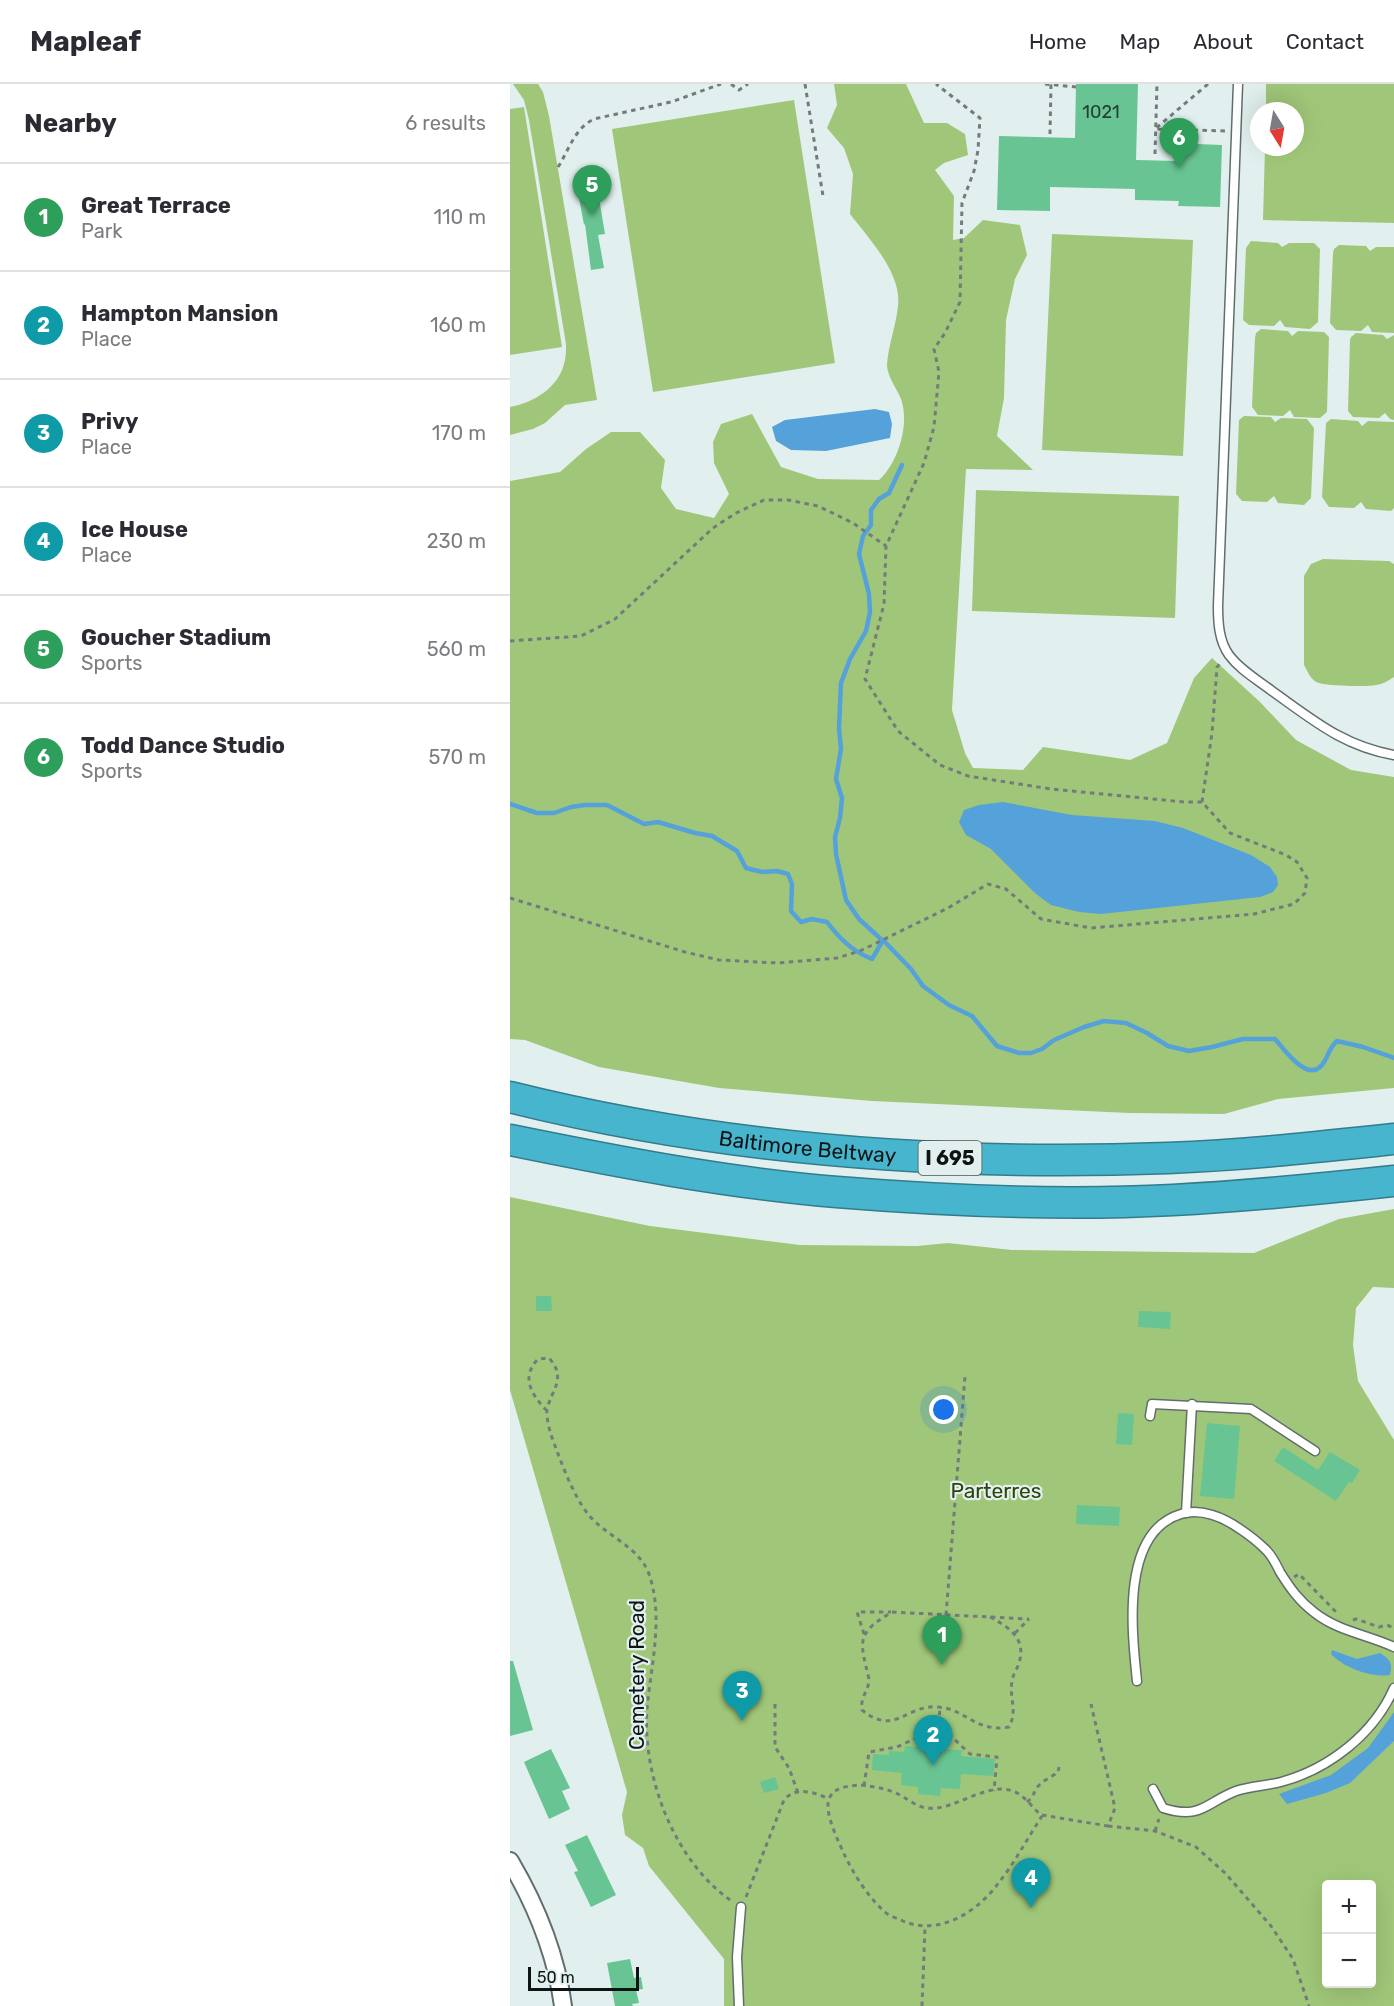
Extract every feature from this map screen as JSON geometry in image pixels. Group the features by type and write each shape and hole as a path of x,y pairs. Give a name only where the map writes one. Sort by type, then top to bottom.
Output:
{"highway":[{"name":"Baltimore Beltway","path":"510,1097 623,1120 730,1138 837,1150 943,1157 1074,1161 1170,1158 1274,1152 1394,1139"},
{"name":"Baltimore Beltway","path":"510,1140 615,1161 724,1178 835,1192 944,1199 1078,1202 1171,1200 1276,1194 1394,1181"}],"street":[{"path":"510,1861 530,1897 544,1930 556,1968 563,2006"}],"lane":[{"path":"1238,84 1218,625 1229,655 1242,669 1344,740 1372,751 1394,755"},
{"path":"1150,1416 1152,1404 1192,1404 1251,1409 1316,1451"},
{"path":"1186,1513 1192,1404"},
{"path":"1137,1682 1132,1607 1141,1557 1148,1539 1160,1525 1171,1517 1186,1513 1199,1512 1220,1517 1240,1528 1266,1549 1297,1598 1317,1615 1337,1627 1380,1640 1394,1647"},
{"path":"1153,1789 1163,1808 1188,1813 1200,1810 1235,1792 1280,1783 1307,1773 1333,1759 1365,1733 1394,1688"},
{"path":"739,2006 737,1957 741,1907"}],"path":[{"path":"558,167 575,134 584,123 671,102 721,84"},
{"path":"731,84 739,90 748,84"},
{"path":"805,84 823,196"},
{"path":"510,898 685,952 719,960 778,963 837,958 860,951 948,908 988,884 1006,889 1041,919 1091,928 1254,914 1294,904 1305,893 1307,878 1297,862 1286,855 1230,833 1202,802 1050,789 968,776 940,765 898,731 865,679 884,604 886,546 924,463 934,427 939,372 934,350 960,302 962,203 974,171 980,118 936,84"},
{"path":"1045,84 1076,87"},
{"path":"1050,134 1051,84"},
{"path":"1155,154 1157,84"},
{"path":"1155,129 1208,84"},
{"path":"1155,129 1236,131"},
{"path":"510,641 581,636 615,619 713,528 736,513 764,500 788,500 818,506 835,513 886,546"},
{"path":"1202,802 1212,734 1217,668 1229,655"},
{"name":"Cemetery Road","path":"547,1411 534,1398 529,1374 531,1366 538,1359 549,1358 555,1365 558,1375 556,1388 547,1411 550,1434 575,1492 587,1513 598,1525 643,1560 649,1575 654,1605 655,1636 647,1712 649,1752 657,1788 670,1825 686,1856 729,1899 741,1907"},
{"path":"946,1615 965,1376"},
{"path":"1287,1583 1299,1574 1338,1615"},
{"path":"864,1634 857,1612 1029,1619 1015,1634"},
{"path":"892,1612 875,1622 864,1634 861,1646 869,1684 861,1702 862,1710 872,1718 883,1721 898,1720 926,1708 940,1707 988,1728 999,1729 1009,1727 1015,1716 1011,1682 1020,1659 1020,1643 1015,1634 990,1617"},
{"path":"1347,1618 1379,1627 1387,1625 1394,1628"},
{"path":"775,1704 775,1747 789,1768 798,1793"},
{"path":"1091,1704 1115,1808 1108,1826"},
{"path":"938,1733 940,1707"},
{"path":"864,1786 869,1752 897,1747 927,1733 938,1733 951,1736 970,1754 997,1757 994,1791"},
{"path":"1027,1802 1035,1794 1036,1788 1059,1772 1059,1767"},
{"path":"1041,1815 996,1887 963,1916 942,1924 925,1926 907,1923 886,1913 868,1894 851,1869 836,1835 828,1809 835,1791 845,1787 879,1787 926,1808 939,1808 984,1792 1011,1791 1021,1796 1041,1815 1155,1831 1196,1847 1226,1874 1271,1926 1293,1959 1309,2006"},
{"path":"741,1907 784,1800 789,1794 805,1791 830,1799"},
{"path":"922,2006 925,1926"}],"green space":[{"path":"513,84 538,84 543,92 597,400 565,405 545,423 510,435 510,407 536,398 550,387 561,373 566,347 529,120 524,100"},
{"path":"834,84 906,84 924,123 947,123 965,134 968,155 944,163 935,170 954,196 953,240 964,238 983,220 1020,225 1027,255 1015,279 1006,320 1004,398 997,436 1033,470 966,469 952,710 965,753 973,768 1023,770 1043,747 1130,760 1167,743 1194,678 1212,658 1260,702 1296,740 1351,770 1394,777 1394,1088 1278,1099 1224,1114 1129,1113 872,1101 719,1088 599,1067 525,1040 510,1039 510,481 560,472 586,449 611,432 640,432 665,460 661,488 676,509 714,518 729,494 714,463 713,442 721,424 752,414 781,467 818,479 879,480 886,473 897,453 904,420 901,399 887,369 898,294 895,281 883,257 850,214 853,174 844,148 827,128 837,105"},
{"path":"1266,84 1394,84 1394,223 1263,220 1265,156 1304,156 1304,102 1266,102"},
{"path":"794,100 835,363 653,392 612,129"},
{"path":"524,107 562,347 510,355 510,109"},
{"path":"1052,234 1193,240 1183,456 1042,450"},
{"path":"1251,241 1278,243 1282,247 1289,243 1314,243 1320,249 1318,322 1310,329 1285,327 1280,320 1274,326 1249,325 1243,320 1246,248"},
{"path":"1339,245 1366,246 1370,251 1376,247 1394,247 1394,333 1372,332 1368,325 1361,331 1336,330 1330,323 1333,253"},
{"path":"1261,329 1288,331 1292,336 1298,331 1324,332 1329,337 1327,412 1320,418 1294,417 1290,410 1283,416 1258,415 1252,407 1255,338 1256,333"},
{"path":"1356,333 1383,335 1387,339 1394,335 1394,420 1385,413 1379,418 1353,417 1348,411 1350,340"},
{"path":"1244,416 1271,417 1275,422 1281,418 1307,419 1314,428 1311,498 1304,505 1278,503 1274,496 1267,502 1242,501 1236,494 1239,420"},
{"path":"1331,419 1358,421 1362,426 1368,421 1394,422 1394,508 1391,511 1366,509 1361,502 1354,508 1329,507 1322,497 1326,423"},
{"path":"976,490 1179,496 1175,618 972,611"},
{"path":"1323,559 1389,561 1394,564 1394,677 1388,681 1379,685 1365,686 1323,684 1316,682 1310,676 1304,665 1304,576 1311,564"},
{"name":"Parterres","path":"510,1197 650,1226 800,1245 917,1246 948,1243 1012,1250 1254,1253 1339,1219 1394,1209 1394,1288 1373,1287 1356,1308 1353,1345 1358,1381 1394,1440 1394,2006 724,2006 724,1959 649,1866 643,1848 625,1835 622,1815 627,1792 510,1390"}],"water":[{"path":"875,409 889,412 892,424 890,438 826,451 791,450 776,441 772,427 785,420"},
{"path":"1003,802 1072,815 1155,821 1183,828 1251,855 1270,867 1277,877 1278,885 1273,892 1260,897 1101,914 1079,912 1051,905 1036,894 991,849 966,835 959,822 964,810 979,805"},
{"path":"1332,1650 1357,1659 1380,1653 1390,1662 1390,1675 1375,1675 1351,1668 1331,1654"},
{"path":"1394,1712 1394,1741 1350,1783 1326,1793 1287,1804 1279,1794 1331,1775 1368,1748"}],"building":[{"path":"1076,84 1138,84 1136,160 1177,161 1177,135 1196,136 1196,144 1222,145 1220,207 1178,206 1179,201 1135,200 1135,189 1050,187 1050,211 997,210 999,136 1075,138"},
{"path":"599,171 602,185 597,186 605,234 598,235 604,268 591,270 585,224 575,176"},
{"path":"536,1296 551,1296 552,1311 536,1311"},
{"path":"1139,1311 1171,1312 1170,1329 1138,1327"},
{"path":"1118,1413 1134,1414 1132,1445 1116,1444"},
{"path":"1207,1423 1240,1426 1234,1499 1200,1496"},
{"path":"1283,1447 1318,1470 1330,1452 1360,1470 1336,1501 1274,1461"},
{"path":"1077,1505 1120,1507 1119,1526 1076,1524"},
{"path":"510,1661 513,1661 533,1730 510,1736"},
{"path":"920,1739 944,1741 943,1749 962,1750 961,1756 995,1759 993,1776 961,1774 960,1789 941,1788 940,1796 918,1794 918,1787 901,1785 902,1773 872,1770 873,1754 889,1755 889,1751 904,1752 905,1746 919,1747"},
{"path":"551,1749 570,1788 562,1791 570,1809 549,1819 524,1762"},
{"path":"775,1777 779,1789 764,1793 760,1782"},
{"path":"587,1835 616,1895 591,1907 574,1872 578,1871 565,1845"},
{"path":"630,1959 634,1978 641,1977 643,1989 636,1990 639,2003 632,2004 633,2006 615,2006 607,1963"}],"waterway":[{"path":"883,941 859,919 846,900 836,854 835,837 842,798 836,779 841,749 839,728 841,683 850,659 866,631 870,612 869,594 859,554 863,536 871,525 871,510 879,499 889,493 902,465"},
{"path":"510,804 537,813 554,813 585,805 607,805 644,824 658,822 712,836 737,851 746,868 788,874 792,884 791,911 801,922 812,919 827,922 847,944 872,959 883,940 911,969 923,986 949,1005 972,1016 997,1046 1019,1053 1031,1053 1042,1049 1054,1040 1104,1021 1126,1023 1168,1046 1189,1051 1243,1039 1275,1039 1296,1062 1310,1070 1322,1065 1337,1041 1394,1058"}],"place":[{"name":"Todd Dance Studio","path":"1179,168"},
{"name":"Goucher Stadium","path":"592,215"},
{"name":"Great Terrace","path":"942,1665"},
{"name":"Privy","path":"742,1721"},
{"name":"Hampton Mansion","path":"933,1765"},
{"name":"Ice House","path":"1031,1908"}]}
